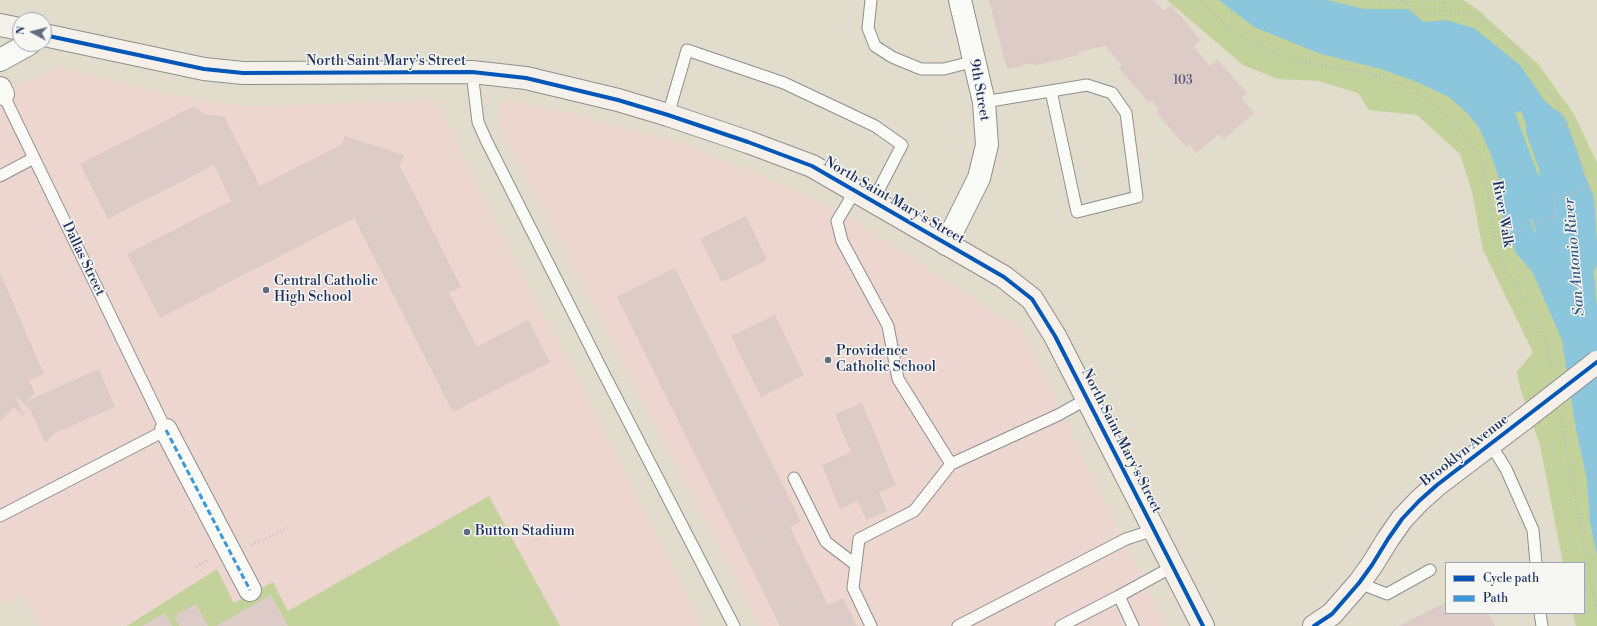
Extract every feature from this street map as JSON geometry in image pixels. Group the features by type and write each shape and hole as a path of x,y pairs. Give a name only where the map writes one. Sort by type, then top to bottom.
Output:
{"street":[{"name":"9th Street","path":"946,244 979,178 987,145 984,102 960,0"},
{"path":"0,25 12,27"},
{"name":"North Saint Mary's Street","path":"52,39 204,69 243,73 472,72 526,78 618,100 668,115 748,142 812,166 1004,277 1032,299 1055,336 1202,626"},
{"path":"0,60 14,52"},
{"name":"Brooklyn Avenue","path":"1314,626 1332,614 1359,583 1402,519 1415,505 1438,485 1597,362"},
{"path":"166,430 250,590"}],"lane":[{"path":"871,0 868,28 875,46 892,58 920,69 944,69 975,62"},
{"path":"668,115 687,50 784,83 875,126 902,145 873,201"},
{"path":"472,72 478,122 486,140 602,370 734,626"},
{"path":"984,102 1087,85 1112,93 1126,112 1137,197 1077,212 1052,91"},
{"name":"Dallas Street","path":"2,91 166,430"},
{"path":"0,176 34,158"},
{"path":"855,191 837,221 842,241 888,326 898,379 950,464"},
{"path":"870,626 853,588 859,539 914,511 950,464 1058,415 1087,399"},
{"path":"0,516 166,430"},
{"path":"1491,445 1506,469 1533,530 1536,562"},
{"path":"794,478 826,542 856,565"},
{"path":"958,626 1126,539 1154,530"},
{"path":"1061,626 1172,566"},
{"path":"1359,583 1387,594 1430,570"},
{"path":"1119,596 1133,626"},
{"path":"1540,614 1542,626"}],"path":[{"path":"1380,0 1407,1 1413,10 1426,14 1445,11 1474,14 1516,49 1554,99 1577,150 1596,201 1597,209"},
{"path":"1427,0 1430,2 1439,0"},
{"path":"1444,0 1446,1 1445,11"},
{"path":"1491,210 1500,209 1507,231 1517,232 1556,216 1554,200 1590,187"},
{"path":"1560,414 1597,615"},
{"path":"231,555 288,528"}],"shaded area":[{"name":"Central Catholic High School","path":"60,67 166,94 226,104 257,106 436,101 458,142 472,175 591,405 701,626 39,626 22,593 0,604 0,93"},
{"name":"Providence Catholic School","path":"509,100 572,114 683,143 833,207 1021,330 1167,626 761,626 636,390 530,180 504,137 497,118 499,105"}],"green space":[{"path":"1167,0 1463,0 1477,9 1538,64 1574,114 1597,163 1597,626 1576,626 1573,614 1585,614 1585,562 1563,562 1540,445 1520,387 1517,372 1533,352 1483,250 1472,192 1460,154 1417,115 1369,110 1358,93 1319,81 1278,79 1243,65"},
{"name":"Button Stadium","path":"489,496 560,626 127,626 217,569 234,603 273,582 288,611"}],"water":[{"path":"1219,0 1327,0 1364,9 1408,9 1424,22 1446,20 1474,28 1520,65 1544,100 1553,108 1569,146 1577,179 1553,187 1541,163 1521,111 1515,113 1552,212 1515,224 1490,152 1478,126 1467,113 1449,97 1417,82 1381,69 1321,54 1254,27"},
{"path":"1587,194 1597,308 1597,555 1590,523 1587,481 1575,423 1562,340 1519,241 1562,222 1560,205"}],"building":[{"path":"989,0 1154,0 1164,11 1171,5 1201,40 1193,46 1210,66 1217,59 1247,93 1241,98 1254,113 1224,139 1219,134 1196,153 1189,144 1186,147 1156,112 1159,109 1151,100 1149,103 1119,68 1122,65 1105,46 1078,52 1078,55 1034,66 1033,63 1007,69"},
{"path":"194,106 201,112 208,115 224,116 260,186 342,144 345,136 404,155 400,166 461,287 449,293 477,347 528,320 550,362 453,412 354,218 160,318 127,254 231,201 214,165 108,219 80,164"},
{"path":"746,216 767,260 722,282 700,239"},
{"path":"675,268 801,522 790,527 828,605 843,598 857,626 780,626 617,297"},
{"path":"0,273 44,374 29,380 35,393 27,401 99,369 115,407 55,433 45,443 31,411 15,395 25,417 14,407 0,421"},
{"path":"775,315 804,375 761,397 731,336"},
{"path":"862,403 896,485 879,492 887,511 866,520 858,501 840,509 822,465 851,452 835,414"},
{"path":"271,595 288,626 216,626"},
{"path":"1445,603 1445,614 1489,614 1495,626 1399,626"},
{"path":"196,604 208,626 179,626 174,616"},
{"path":"165,613 172,626 142,626"}],"waterway":[{"name":"San Antonio River","path":"1547,129 1565,183 1573,200 1577,258"},
{"path":"1531,184 1561,260"},
{"path":"1507,192 1527,247 1544,266"}],"marked path":[{"path":"166,430 250,590"}],"cycle path":[{"path":"52,37 204,69 243,73 472,72 526,78 618,100 668,115 748,142 812,166 1004,277 1032,299 1055,336 1203,626"},
{"path":"1314,626 1332,614 1359,583 1402,519 1419,501 1437,485 1597,362"}],"place":[{"name":"Central Catholic High School","path":"266,290"},
{"name":"Providence Catholic School","path":"828,360"},
{"name":"Button Stadium","path":"467,532"}]}
